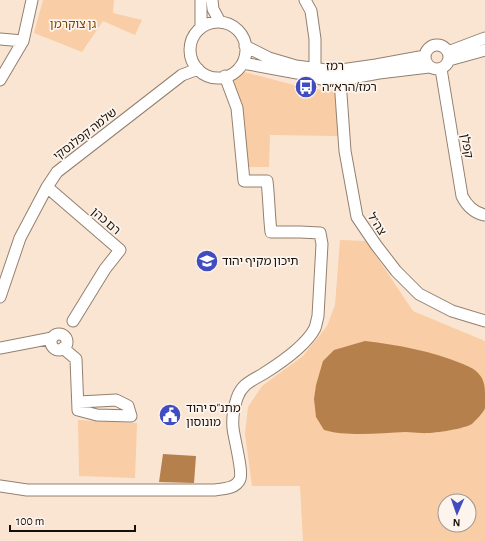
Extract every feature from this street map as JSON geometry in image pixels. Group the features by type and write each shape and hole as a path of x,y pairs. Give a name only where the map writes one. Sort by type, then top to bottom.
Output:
{"street":[{"path":"0,80 23,41 32,0"},
{"path":"201,0 201,27"},
{"path":"212,0 213,8 220,22"},
{"path":"305,0 311,11 315,39 315,69"},
{"path":"212,22 220,22 235,28 241,34 245,46 245,56 243,63 236,71 226,76 215,78 208,76 198,69 191,60 190,44 192,37 201,27 212,22"},
{"path":"449,56 443,46 435,45 428,48 425,60 435,68 446,66 449,56 485,38"},
{"path":"0,39 23,41"},
{"name":"רמז","path":"245,46 268,58 296,66 334,71 425,56"},
{"path":"449,56 485,50"},
{"path":"182,75 191,60"},
{"name":"רמז","path":"243,63 335,81 379,72 435,68"},
{"name":"קפלן","path":"435,68 462,196 466,204 472,210 485,215"},
{"path":"182,75 198,69"},
{"name":"שלמה קפלנסקי","path":"0,297 20,238 47,186 57,172 182,75"},
{"path":"0,486 27,490 213,490 229,488 240,480 241,474 233,427 234,408 237,398 240,391 247,383 291,355 315,328 318,316 322,244 320,233 271,232 267,181 244,181 237,108 226,76"},
{"name":"צה\"ל","path":"340,80 345,151 357,216 376,245 396,271 419,294 452,311 485,321"},
{"name":"רם כהן","path":"47,186 120,250 105,269 73,321"},
{"path":"0,348 52,342"},
{"path":"52,342 56,349 61,350 63,348 76,359 78,406"},
{"path":"0,355 52,342"}],"green space":[{"name":"גן צוקרמן","path":"43,0 114,0 113,13 142,20 135,35 103,21 82,52 34,33"},
{"path":"244,72 298,86 335,92 338,136 270,135 269,167 246,167 232,79"},
{"path":"340,240 366,241 413,311 485,341 485,541 303,541 300,486 252,486 245,434 248,407 262,386 303,356 327,326 335,305"},
{"path":"78,420 137,423 135,478 79,476"}],"shaded area":[{"path":"365,341 427,352 451,359 473,369 481,376 484,382 484,410 472,424 468,426 439,432 354,434 324,430 316,417 314,399 316,385 323,361 334,350"},
{"path":"163,454 196,456 194,483 159,482"}],"place":[{"name":"רמז/הרא״ה","path":"306,87"},
{"name":"תיכון מקיף יהוד","path":"207,261"},
{"name":"מתנ\"ס יהוד מונוסון","path":"170,415"}]}
